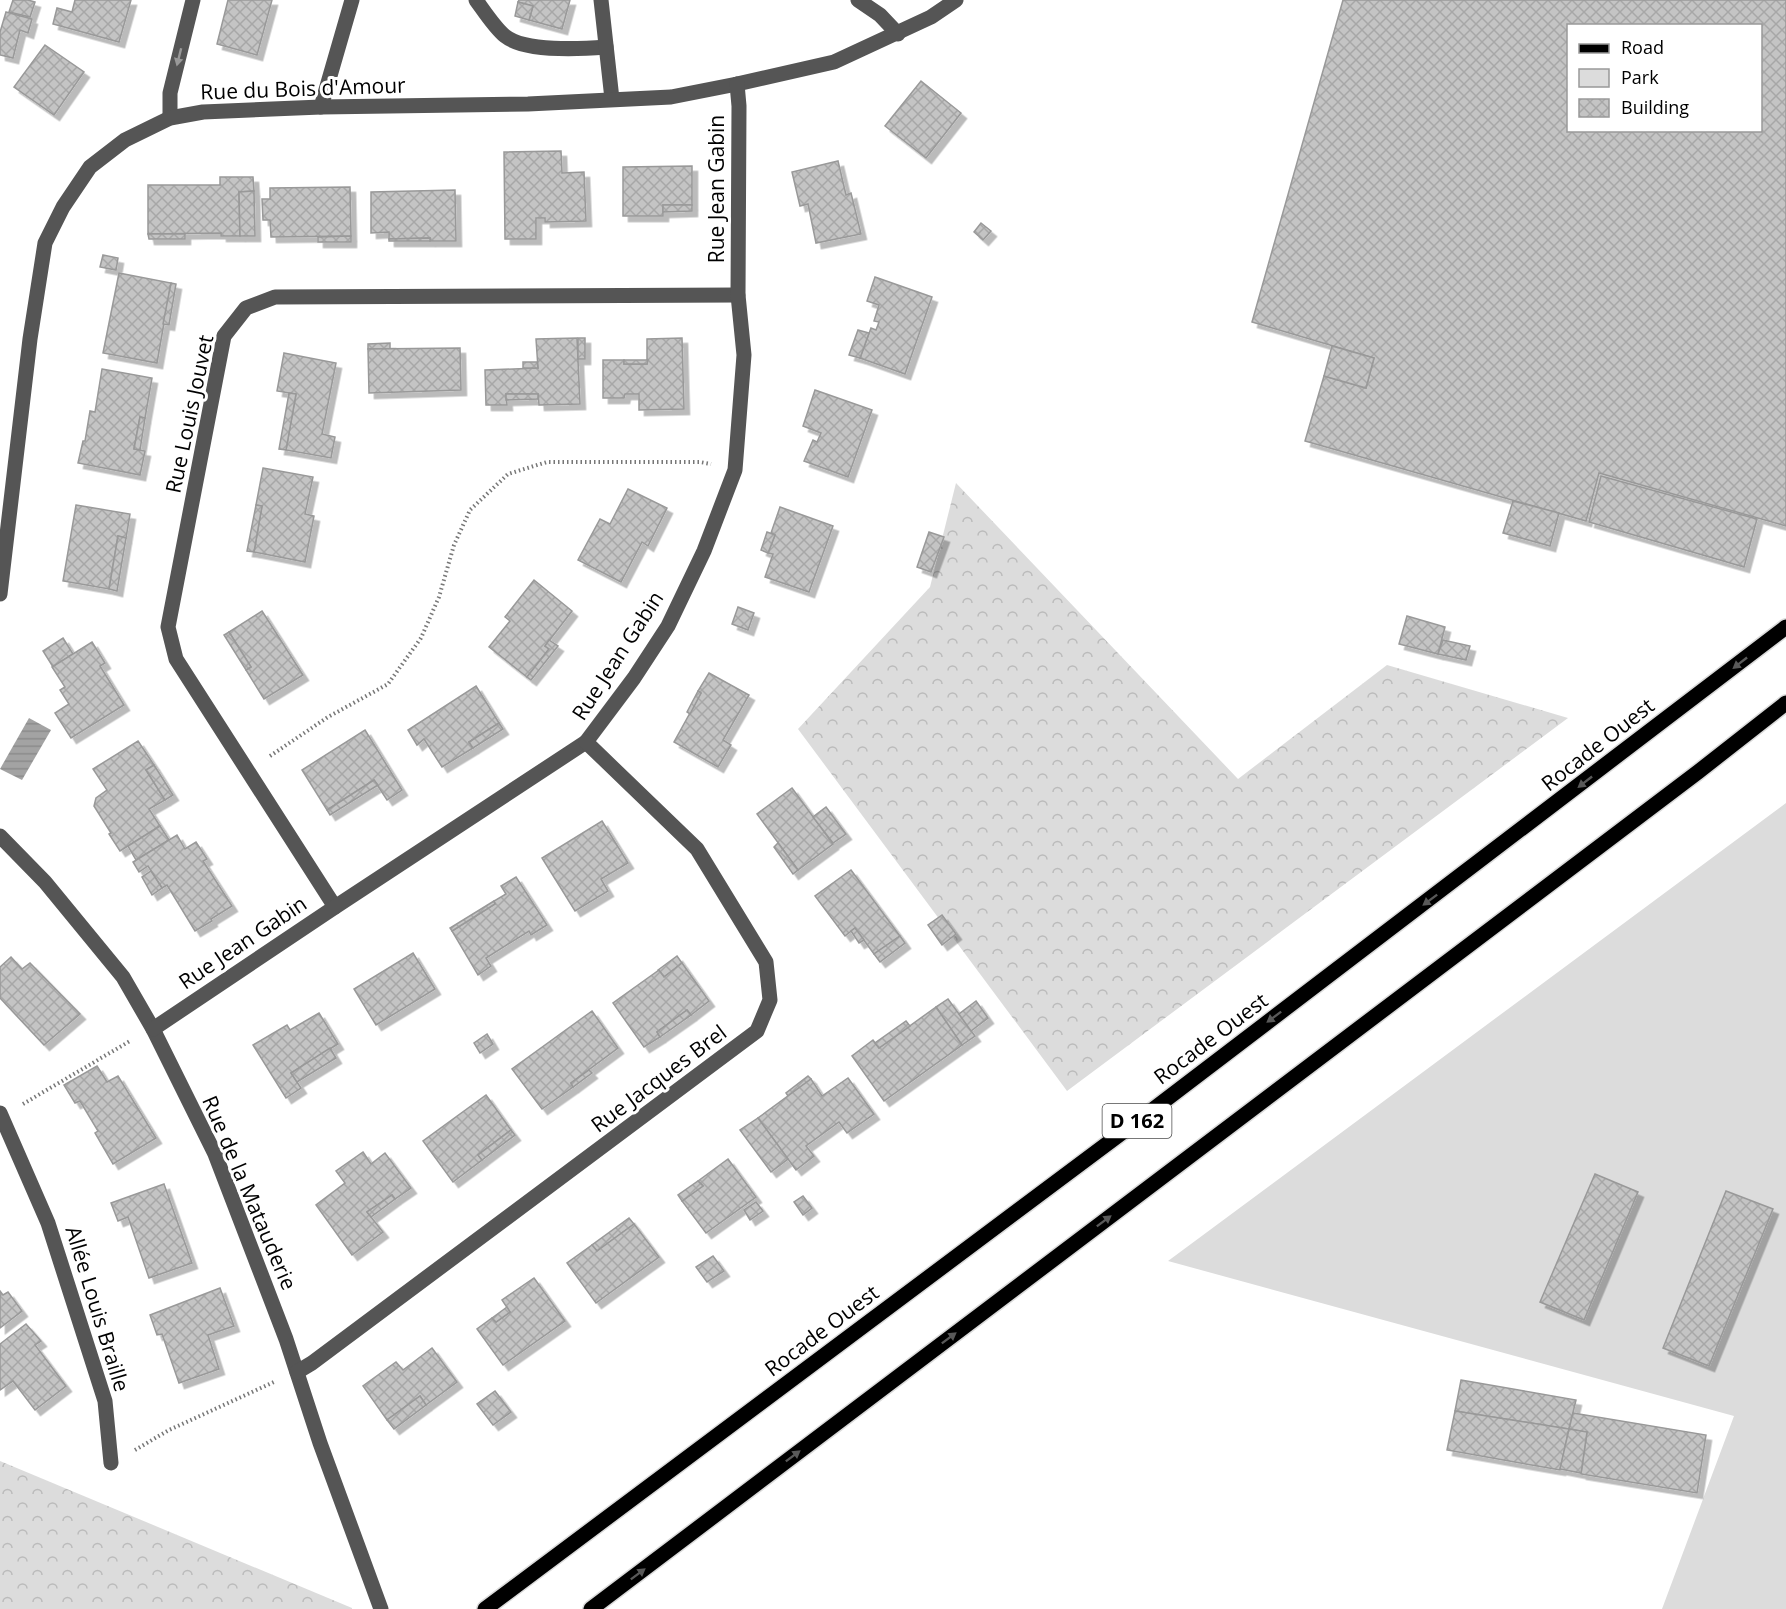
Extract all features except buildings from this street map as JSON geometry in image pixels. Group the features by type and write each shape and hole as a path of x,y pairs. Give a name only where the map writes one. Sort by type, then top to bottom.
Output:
{"main road":[{"name":"Rocade Ouest","path":"485,1609 1170,1097 1786,627"},
{"name":"D 162","path":"591,1609 1689,779 1786,703"}],"street":[{"path":"170,118 170,93 193,0"},
{"path":"321,107 352,0"},
{"path":"476,0 506,37 523,44 571,50 606,47"},
{"path":"601,0 612,99"},
{"path":"858,0 880,15 898,34"},
{"name":"Rue du Bois d'Amour","path":"0,594 30,339 45,243 63,207 90,167 125,140 170,118 203,112 321,107 528,104 671,97 834,62 898,34 931,17 956,0"},
{"name":"Rue Jean Gabin","path":"153,1029 586,742 634,678 668,626 705,551 735,470 744,355 738,295 737,84"},
{"name":"Rue Louis Jouvet","path":"335,907 176,659 168,627 224,336 246,308 275,297 738,295"},
{"name":"Rue Jacques Brel","path":"297,1372 758,1031 770,1000 766,962 697,849 586,742"},
{"name":"Rue de la Matauderie","path":"0,836 45,882 123,977 153,1029 215,1154 286,1339 320,1443 381,1609"},
{"name":"Allée Louis Braille","path":"1,1115 48,1223 105,1401 111,1463"}],"path":[{"path":"248,771 328,717 388,684 421,638 439,597 454,545 470,510 508,474 547,462 700,462 735,470"},
{"path":"1,1115 153,1029"},
{"path":"111,1463 169,1430 297,1372"}],"green space":[{"path":"956,483 1238,779 1387,665 1568,718 1067,1091 798,729 930,587"},
{"path":"1786,803 1786,1609 1662,1609 1734,1416 1168,1261"},
{"path":"0,1461 352,1608 352,1609 0,1609"}],"shaded area":[{"path":"29,718 51,730 22,780 0,769"}]}
